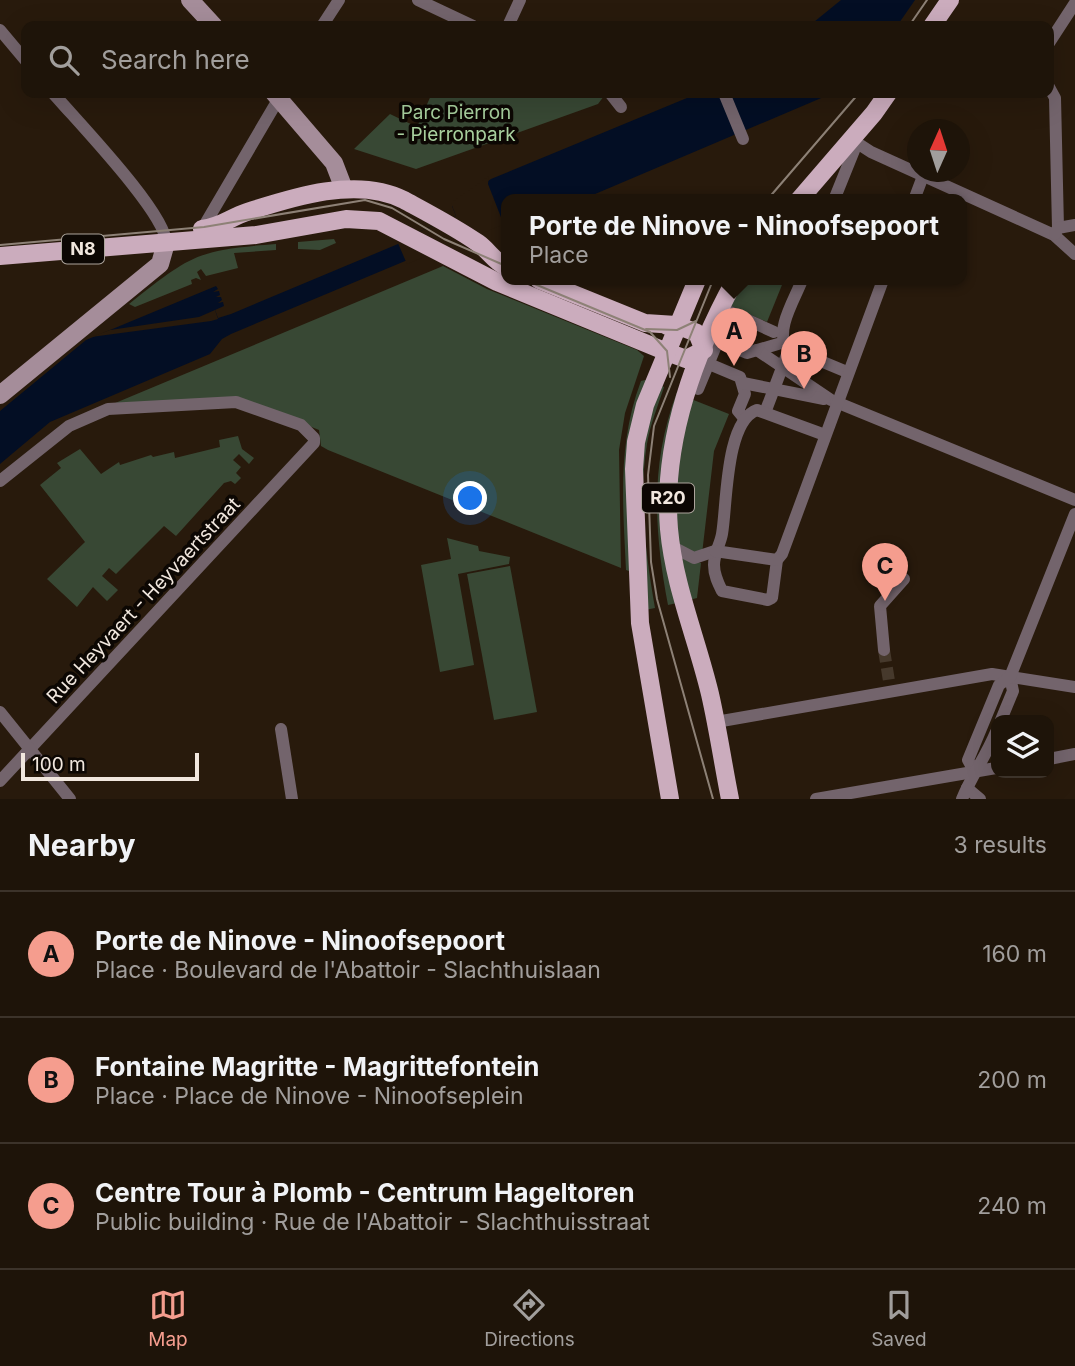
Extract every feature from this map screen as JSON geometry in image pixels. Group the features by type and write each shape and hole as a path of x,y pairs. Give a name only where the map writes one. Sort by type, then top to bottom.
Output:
{"main road":[{"path":"935,21 950,0"},
{"path":"799,194 854,141 884,98"},
{"name":"N8","path":"199,235 223,226 244,213 344,189 369,189 391,195 441,222 481,245 501,263"},
{"name":"N8","path":"0,256 199,235 256,235 346,219 379,221 501,284"},
{"name":"N8","path":"0,247 166,238"},
{"name":"N8","path":"504,285 686,359 710,352"},
{"path":"551,285 645,323 675,325 697,334 710,352"},
{"name":"R20","path":"670,799 641,633 634,469 641,417 675,325 695,285"},
{"name":"R20","path":"730,799 716,722 671,545 670,464 686,397 710,352 733,285"}],"street":[{"path":"190,0 209,21"},
{"path":"326,21 338,0"},
{"path":"418,0 462,21"},
{"path":"510,21 520,0"},
{"path":"1054,35 1075,3"},
{"path":"0,30 21,55"},
{"path":"1054,96 1056,231"},
{"path":"0,395 160,264 166,238 147,203 57,98"},
{"path":"199,235 276,98"},
{"path":"281,98 334,163 344,189"},
{"path":"614,98 621,107"},
{"path":"726,98 742,136"},
{"path":"836,194 854,141 907,168"},
{"path":"938,182 967,194"},
{"path":"967,194 1056,231 1075,254"},
{"path":"1056,231 1075,225"},
{"path":"710,352 747,353 757,350 778,335 800,285"},
{"path":"825,435 757,411 746,416 730,459 723,532 715,551 716,579 722,591 768,600 772,598 777,560 782,554 881,285"},
{"path":"697,391 710,352 730,312 778,335 787,347 847,372"},
{"path":"743,383 831,400 757,350"},
{"path":"710,352 740,377 745,394 738,411 746,416"},
{"path":"766,410 789,352"},
{"name":"Rue Heyvaert - Heyvaertstraat","path":"0,481 69,426 108,409 236,402 301,425 312,433 314,443 0,782"},
{"path":"836,402 1075,500"},
{"path":"974,771 968,760 999,685 1010,677 1075,514"},
{"path":"671,545 694,558 715,551 777,560"},
{"path":"884,650 880,606 904,579"},
{"path":"716,722 890,686 992,674 1075,687"},
{"path":"1003,715 1013,691 1010,677"},
{"path":"0,712 70,799"},
{"path":"281,729 292,799"},
{"path":"980,799 964,793 974,771 984,763 991,745"},
{"path":"1054,758 1075,754"},
{"path":"816,799 991,769"}],"green space":[{"name":"Parc Pierron - Pierronpark","path":"430,98 602,98 598,104 416,169 354,149 390,114 417,127"},
{"path":"334,239 336,243 320,250 298,249 298,242"},
{"path":"276,244 276,250 234,253 238,268 206,276 201,269 197,272 201,280 191,280 192,284 135,307 129,304 167,275 196,258 228,249"},
{"path":"443,266 487,289 637,350 644,356 625,413 619,450 621,568 328,450 321,446 319,430 245,400 108,406"},
{"path":"739,285 782,285 767,322 729,305"},
{"path":"648,380 632,572 626,570 623,498 625,451 633,405 641,381"},
{"path":"659,385 664,387 648,437 643,501 642,446"},
{"path":"677,392 681,393 674,414 677,603 668,605 660,550 657,497 662,445"},
{"path":"691,399 729,414 714,451 702,554 688,551 678,542 675,481"},
{"path":"238,436 242,449 254,458 249,464 239,454 233,460 241,467 236,473 241,478 235,484 231,481 224,483 176,536 164,526 116,574 109,568 102,576 118,590 107,601 93,587 77,607 47,579 85,542 40,485 61,468 57,463 80,449 101,474 119,462 120,465 151,455 153,457 174,452 175,458 220,447 219,440"},
{"path":"643,506 655,608 645,610"},
{"path":"447,538 478,546 479,551 510,557 509,564 458,574 474,665 440,672 421,565 451,559"},
{"path":"679,557 701,563 697,598 689,600"},
{"path":"510,566 537,712 494,720 467,574"}],"water":[{"path":"841,0 915,0 900,21 815,21"},
{"path":"687,98 821,98 595,194 501,194 501,221 231,334 222,339 210,354 50,422 0,464 0,411 86,340 216,286 218,289 213,292 219,291 220,295 216,297 221,297 222,300 218,303 223,302 224,306 215,310 218,318 231,314 398,244 402,239 456,216 452,206 491,179"}],"pier":[{"path":"489,176 488,184 501,217 501,225 407,264 397,241 456,216 451,203"},
{"path":"215,310 218,319 211,321 91,337 110,330 199,317"}],"tunnel":[{"path":"884,650 889,681"}],"tram line":[{"path":"912,21 927,0"},
{"path":"772,194 855,98"},
{"path":"0,245 204,227 365,200 392,208 444,239 501,264"},
{"path":"537,285 650,332 667,351 670,377"},
{"path":"711,285 654,426 648,475 651,562 657,599 713,799"},
{"path":"646,329 677,330 696,321"}],"place":[{"name":"Porte de Ninove - Ninoofsepoort","path":"734,366"},
{"name":"Fontaine Magritte - Magrittefontein","path":"804,389"},
{"name":"Centre Tour à Plomb - Centrum Hageltoren","path":"885,601"}]}
